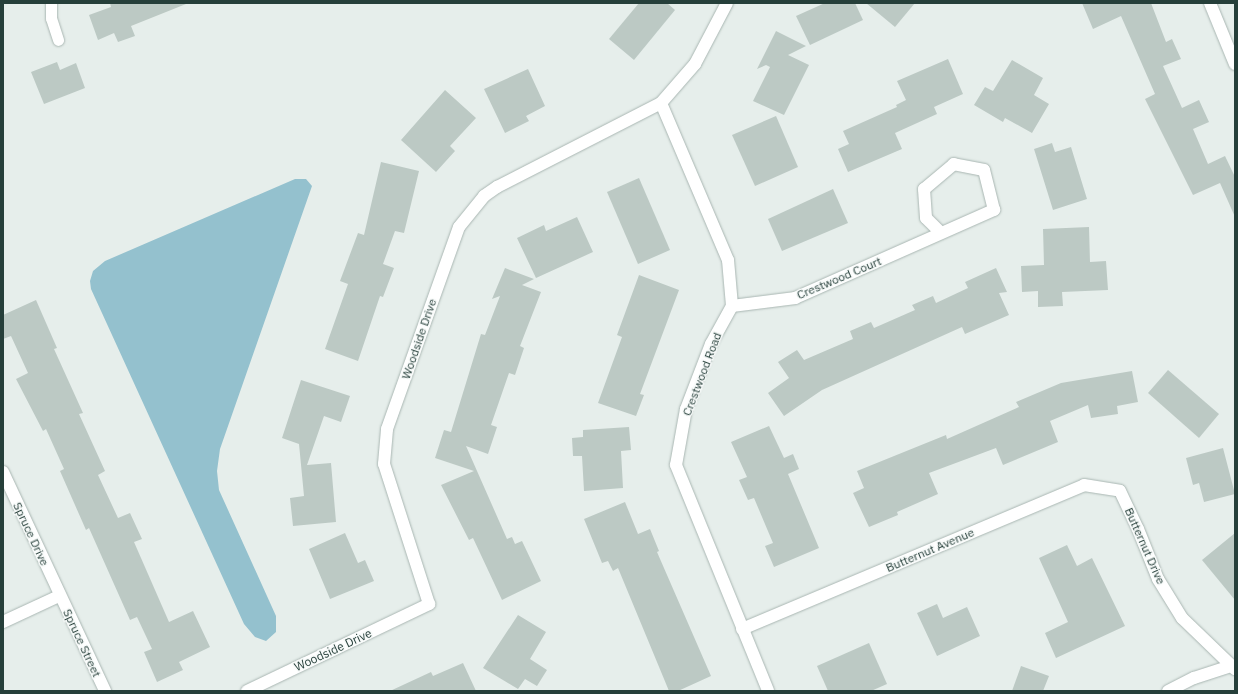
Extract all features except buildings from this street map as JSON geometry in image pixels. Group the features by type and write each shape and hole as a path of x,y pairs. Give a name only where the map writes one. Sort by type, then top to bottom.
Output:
{"street":[{"name":"Woodside Drive","path":"246,691 429,604 384,464 387,429 459,227 484,196 497,187 660,103 695,64 727,3"},
{"path":"1210,3 1235,64"},
{"path":"660,103 728,260 732,306"},
{"name":"Crestwood Court","path":"732,306 795,298 940,234 994,210 984,170 954,164 924,189 926,218 940,234"},
{"name":"Crestwood Road","path":"732,306 711,344 686,409 676,465 768,691"},
{"name":"Spruce Drive","path":"3,472 59,596"},
{"name":"Butternut Avenue","path":"742,629 1084,485 1120,491"},
{"name":"Butternut Drive","path":"1120,491 1138,529 1158,579 1182,618 1232,668"},
{"path":"3,622 59,596"},
{"name":"Spruce Street","path":"59,596 105,691"},
{"path":"1168,691 1194,678 1232,668"}],"lane":[{"path":"51,3 51,18 58,40"}],"water":[{"path":"295,179 306,179 312,186 220,449 217,471 219,490 276,616 276,632 266,641 255,637 244,624 91,289 90,281 93,271 105,261"}]}
